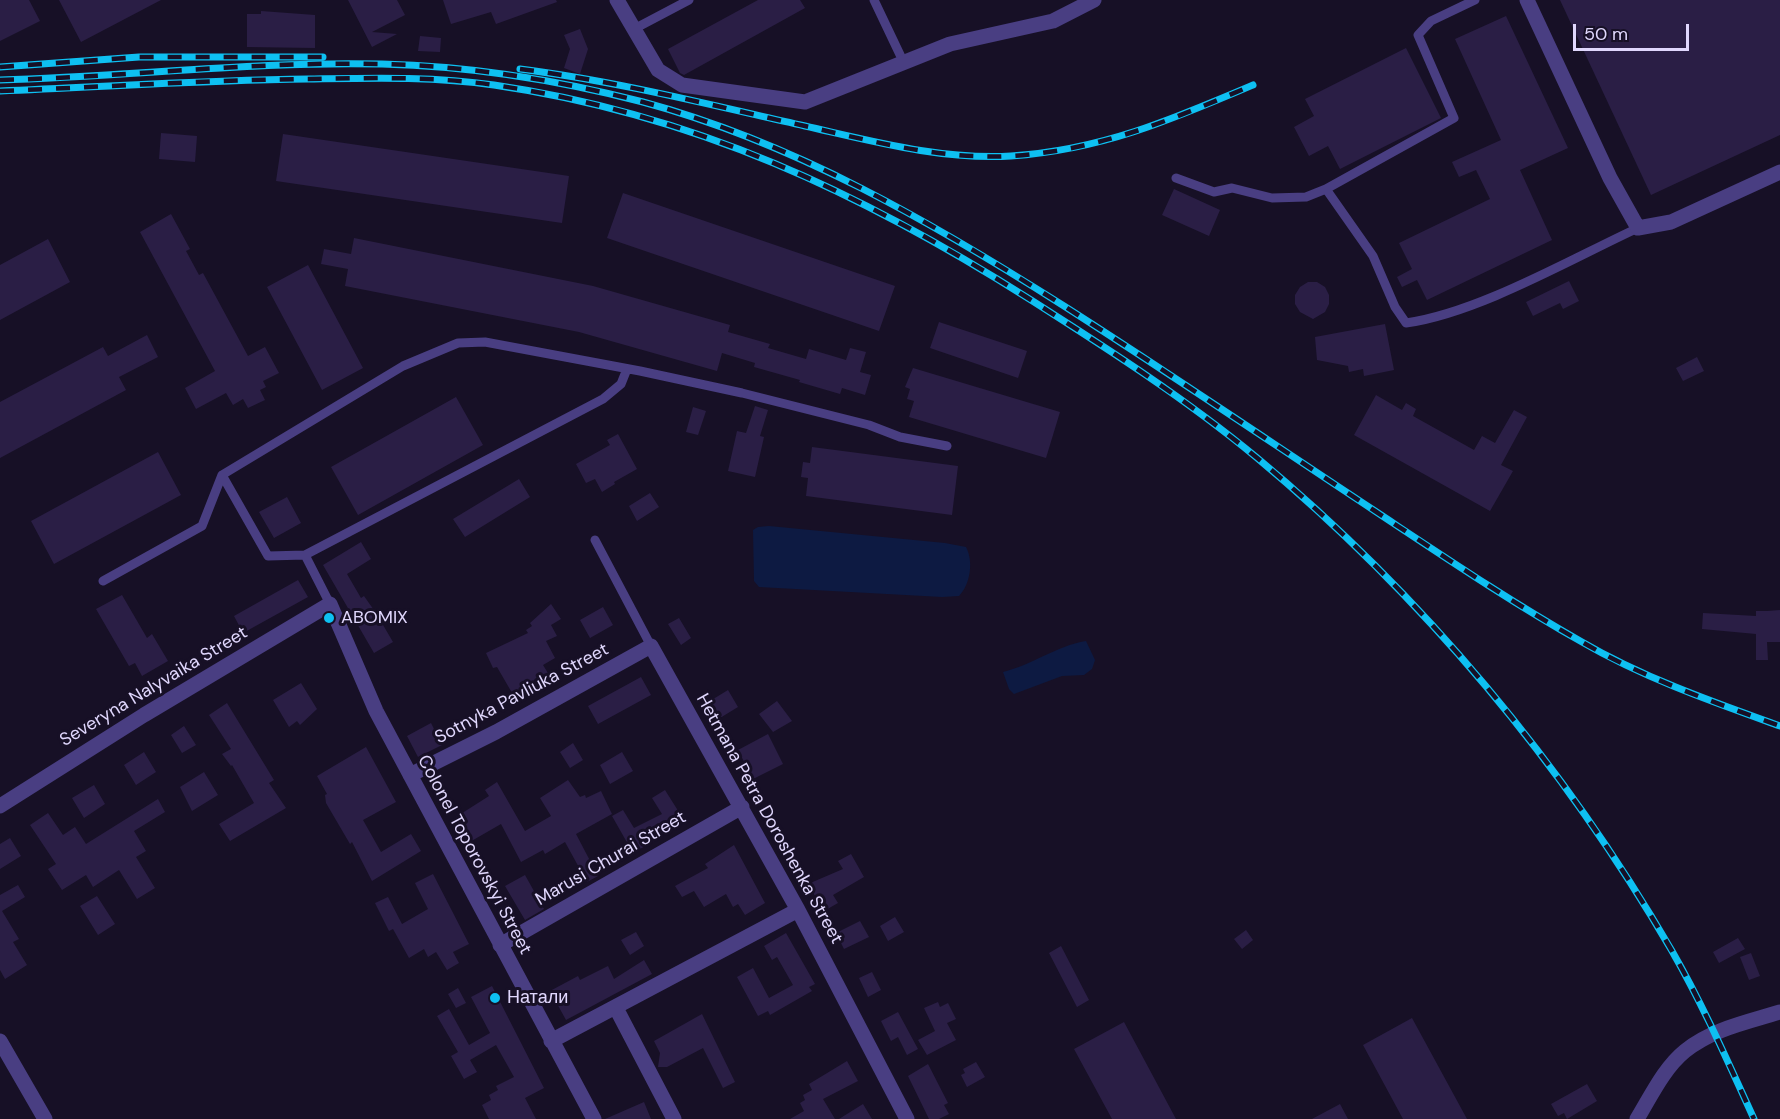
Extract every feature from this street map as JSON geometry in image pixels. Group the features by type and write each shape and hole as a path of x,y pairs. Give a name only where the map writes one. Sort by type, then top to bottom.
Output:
{"street":[{"path":"617,0 658,70 682,85 805,102 950,44 1053,21 1094,0"},
{"path":"1527,0 1610,178 1638,228 1671,222 1780,172"},
{"name":"Colonel Toporovskyi Street","path":"330,604 376,711 594,1119"},
{"name":"Severyna Nalyvaika Street","path":"0,806 144,715 330,604"},
{"name":"Sotnyka Pavliuka Street","path":"410,775 496,732 651,646"},
{"name":"Hetmana Petra Doroshenka Street","path":"651,646 798,910 907,1119"},
{"name":"Marusi Churai Street","path":"500,945 742,807"},
{"path":"551,1041 798,910"},
{"path":"615,1008 674,1119"},
{"path":"1637,1119 1665,1073 1685,1051 1715,1032 1780,1012"},
{"path":"0,1041 45,1119"}],"lane":[{"path":"634,29 689,0"},
{"path":"874,0 903,61"},
{"path":"1176,178 1214,192 1232,188 1272,198 1306,197 1326,189 1454,118 1419,35 1431,21 1475,0"},
{"path":"1326,189 1373,256 1395,307 1406,323 1429,320 1503,291 1638,228"},
{"path":"103,580 202,526 222,475 403,366 458,343 485,342 742,393 869,425 900,436 947,446"},
{"path":"222,475 268,556 305,555 603,399 621,384 627,369"},
{"name":"Hetmana Petra Doroshenka Street","path":"595,540 651,646"},
{"path":"305,555 330,604"}],"water":[{"path":"769,526 966,547 970,559 970,573 966,586 959,596 759,587 754,581 753,530"},
{"path":"1086,641 1095,660 1092,669 1084,675 1062,676 1014,694 1009,689 1003,672 1064,647"}],"building":[{"path":"0,0 29,0 40,21 0,41"},
{"path":"59,0 161,0 81,42"},
{"path":"348,0 397,0 405,15 372,32 397,34 372,47"},
{"path":"443,0 556,0 557,2 496,24 491,12 451,24"},
{"path":"758,0 800,0 805,8 684,75 680,73 668,49"},
{"path":"1560,0 1780,0 1780,135 1651,195"},
{"path":"261,11 315,15 315,48 247,47 247,14 261,14"},
{"path":"1506,16 1568,148 1520,170 1552,240 1427,300 1417,280 1402,287 1397,277 1412,269 1399,243 1490,199 1476,170 1459,177 1452,162 1501,140 1455,39"},
{"path":"580,29 588,49 580,74 564,68 570,49 564,35"},
{"path":"420,36 441,38 440,52 418,51"},
{"path":"1406,48 1441,118 1340,169 1328,146 1309,156 1294,127 1314,116 1305,99"},
{"path":"161,133 197,136 195,162 159,159"},
{"path":"283,134 569,176 562,223 276,181"},
{"path":"1174,189 1220,210 1209,236 1162,215"},
{"path":"623,193 895,286 879,331 607,238"},
{"path":"171,214 190,249 186,251 199,275 203,273 248,356 265,347 279,373 263,381 266,387 260,390 265,400 248,408 243,399 233,405 226,393 196,409 185,388 215,371 140,232"},
{"path":"354,238 593,286 730,325 728,332 770,344 768,348 806,359 809,349 846,360 850,348 866,352 860,372 871,375 865,395 842,388 840,394 754,367 755,363 722,353 717,371 579,332 345,286 348,269 321,264 324,249 351,254"},
{"path":"48,239 70,282 0,320 0,265"},
{"path":"308,265 363,368 322,390 267,287"},
{"path":"1569,281 1579,301 1563,309 1560,303 1533,316 1526,302"},
{"path":"1308,282 1317,282 1325,287 1329,295 1329,304 1325,312 1313,319 1300,312 1295,304 1295,295 1300,287"},
{"path":"939,322 1027,351 1018,378 930,348"},
{"path":"1385,324 1394,370 1364,376 1363,369 1349,372 1348,366 1317,360 1315,337"},
{"path":"147,335 158,357 119,377 126,390 0,458 0,402 103,347 108,356"},
{"path":"1697,357 1704,371 1683,381 1676,368"},
{"path":"913,368 1060,412 1046,458 909,417 914,401 907,399 910,389 905,387"},
{"path":"1376,395 1402,410 1406,403 1416,409 1413,416 1474,450 1482,436 1495,443 1514,410 1527,417 1501,465 1513,471 1490,511 1354,435"},
{"path":"456,397 483,445 358,515 331,467"},
{"path":"755,406 768,410 760,436 764,437 755,477 728,471 737,431 746,433"},
{"path":"693,407 706,411 698,435 686,432"},
{"path":"618,434 637,469 602,492 595,479 586,483 576,464 610,445 607,440"},
{"path":"812,447 958,466 952,515 806,496 808,478 801,477 803,462 810,463"},
{"path":"158,452 181,495 54,564 31,521"},
{"path":"519,479 530,497 465,537 453,519"},
{"path":"650,493 659,507 637,521 629,506"},
{"path":"287,497 301,523 274,538 259,512"},
{"path":"361,542 371,559 347,574 361,598 364,596 376,613 393,642 374,653 323,565"},
{"path":"298,580 308,597 243,633 234,616"},
{"path":"122,595 147,638 152,634 168,661 142,676 135,663 129,666 96,609"},
{"path":"551,604 561,619 551,625 557,636 546,641 555,658 543,665 551,678 515,698 497,667 493,668 486,653 528,633 526,630 532,626 530,623"},
{"path":"603,607 613,625 590,638 580,620"},
{"path":"1780,610 1780,642 1767,642 1768,660 1756,660 1756,634 1702,629 1703,613 1756,616 1756,611"},
{"path":"679,618 691,638 681,645 668,624"},
{"path":"641,677 651,695 598,724 588,706"},
{"path":"301,683 317,709 300,725 297,721 289,727 273,700"},
{"path":"728,690 738,707 720,718 710,701"},
{"path":"777,701 792,721 773,732 759,714"},
{"path":"227,703 274,780 269,783 286,808 230,841 219,824 254,803 232,765 222,754 231,749 209,715"},
{"path":"431,723 442,745 418,757 407,736"},
{"path":"184,726 196,745 182,753 171,735"},
{"path":"768,734 783,764 753,779 738,750"},
{"path":"573,743 583,760 570,768 560,752"},
{"path":"366,747 396,802 363,820 381,852 411,834 421,851 372,881 352,842 350,844 326,803 325,795 327,794 317,776"},
{"path":"144,752 156,772 136,785 124,765"},
{"path":"622,752 633,771 610,784 600,765"},
{"path":"204,772 218,795 192,811 180,787"},
{"path":"568,780 580,797 585,795 586,798 601,791 612,814 576,834 598,876 587,882 565,842 545,854 543,850 521,862 501,824 468,843 463,834 465,832 456,817 489,796 485,790 497,782 525,831 551,816 540,798"},
{"path":"94,785 105,804 84,818 72,798"},
{"path":"665,790 682,817 650,834 654,841 633,853 612,816 623,810 634,828 662,814 652,798"},
{"path":"158,799 165,812 134,831 146,851 136,857 155,888 137,899 119,870 93,887 86,875 62,890 48,869 56,864 30,825 48,813 63,835 75,827 86,844"},
{"path":"10,838 21,856 0,869 0,844"},
{"path":"734,845 765,903 745,915 738,904 733,907 726,894 704,907 694,891 682,897 675,886 708,868 705,864"},
{"path":"851,854 864,877 833,895 838,903 824,911 808,884 843,869 838,861"},
{"path":"433,874 469,944 453,952 459,963 447,970 436,952 428,957 424,949 409,958 393,929 389,931 375,903 388,897 402,924 428,909 415,883"},
{"path":"525,875 544,909 525,920 505,886"},
{"path":"18,885 25,897 2,911 19,939 13,942 27,965 5,979 0,970 0,895"},
{"path":"97,896 115,924 98,935 80,906"},
{"path":"895,917 904,932 888,941 880,926"},
{"path":"860,921 869,937 844,949 836,933"},
{"path":"1246,930 1253,940 1242,949 1234,939"},
{"path":"636,932 644,946 630,955 621,940"},
{"path":"786,933 815,984 809,987 812,991 770,1015 768,1011 758,1016 737,977 753,968 769,998 793,985 777,957 772,960 764,946"},
{"path":"1738,938 1745,949 1719,963 1713,952"},
{"path":"1061,946 1089,1000 1077,1007 1049,953"},
{"path":"1751,953 1760,976 1749,980 1740,957"},
{"path":"644,960 652,974 566,1020 550,991 578,976 580,980 608,966 614,979"},
{"path":"872,972 881,990 868,997 859,978"},
{"path":"492,986 544,1088 525,1098 536,1119 489,1119 482,1105 491,1100 489,1095 498,1090 496,1086 514,1077 496,1045 470,1060 477,1072 464,1079 451,1056 458,1052 437,1016 449,1009 469,1045 490,1033 471,997"},
{"path":"458,988 466,1003 456,1008 448,994"},
{"path":"938,1002 940,1007 948,1003 956,1019 947,1023 956,1040 927,1055 918,1040 935,1031 924,1008"},
{"path":"898,1012 918,1049 907,1055 898,1037 891,1041 881,1021"},
{"path":"702,1014 735,1082 723,1088 703,1048 667,1067 658,1067 660,1053 654,1041"},
{"path":"1412,1018 1467,1119 1403,1119 1363,1045"},
{"path":"1124,1022 1176,1119 1112,1119 1074,1049"},
{"path":"847,1061 858,1081 823,1099 835,1119 790,1119 804,1111 800,1103 805,1100 803,1095 812,1090 809,1084"},
{"path":"976,1062 985,1077 967,1087 961,1075 965,1073 963,1069"},
{"path":"928,1064 948,1103 944,1105 949,1114 939,1119 929,1119 908,1076"},
{"path":"1587,1084 1597,1101 1567,1119 1564,1113 1558,1116 1551,1104"},
{"path":"644,1102 651,1119 605,1119"},
{"path":"863,1104 872,1119 839,1119"},
{"path":"1340,1104 1348,1119 1312,1119"}],"railway":[{"path":"0,67 139,57 323,57"},
{"path":"0,80 286,65 415,65 480,71 579,87 643,102 699,119 754,140 861,188 1015,275 1477,578 1582,642 1654,678 1780,726"},
{"path":"520,69 628,87 907,148 985,156 1044,153 1106,140 1164,121 1253,85"},
{"path":"0,91 354,78 424,79 494,85 568,98 639,116 707,138 774,163 840,193 968,261 1118,356 1256,457 1376,566 1432,625 1537,749 1630,882 1694,992 1754,1119"}],"place":[{"name":"ABOMIX","path":"329,618"},
{"name":"Натали","path":"495,998"}]}
